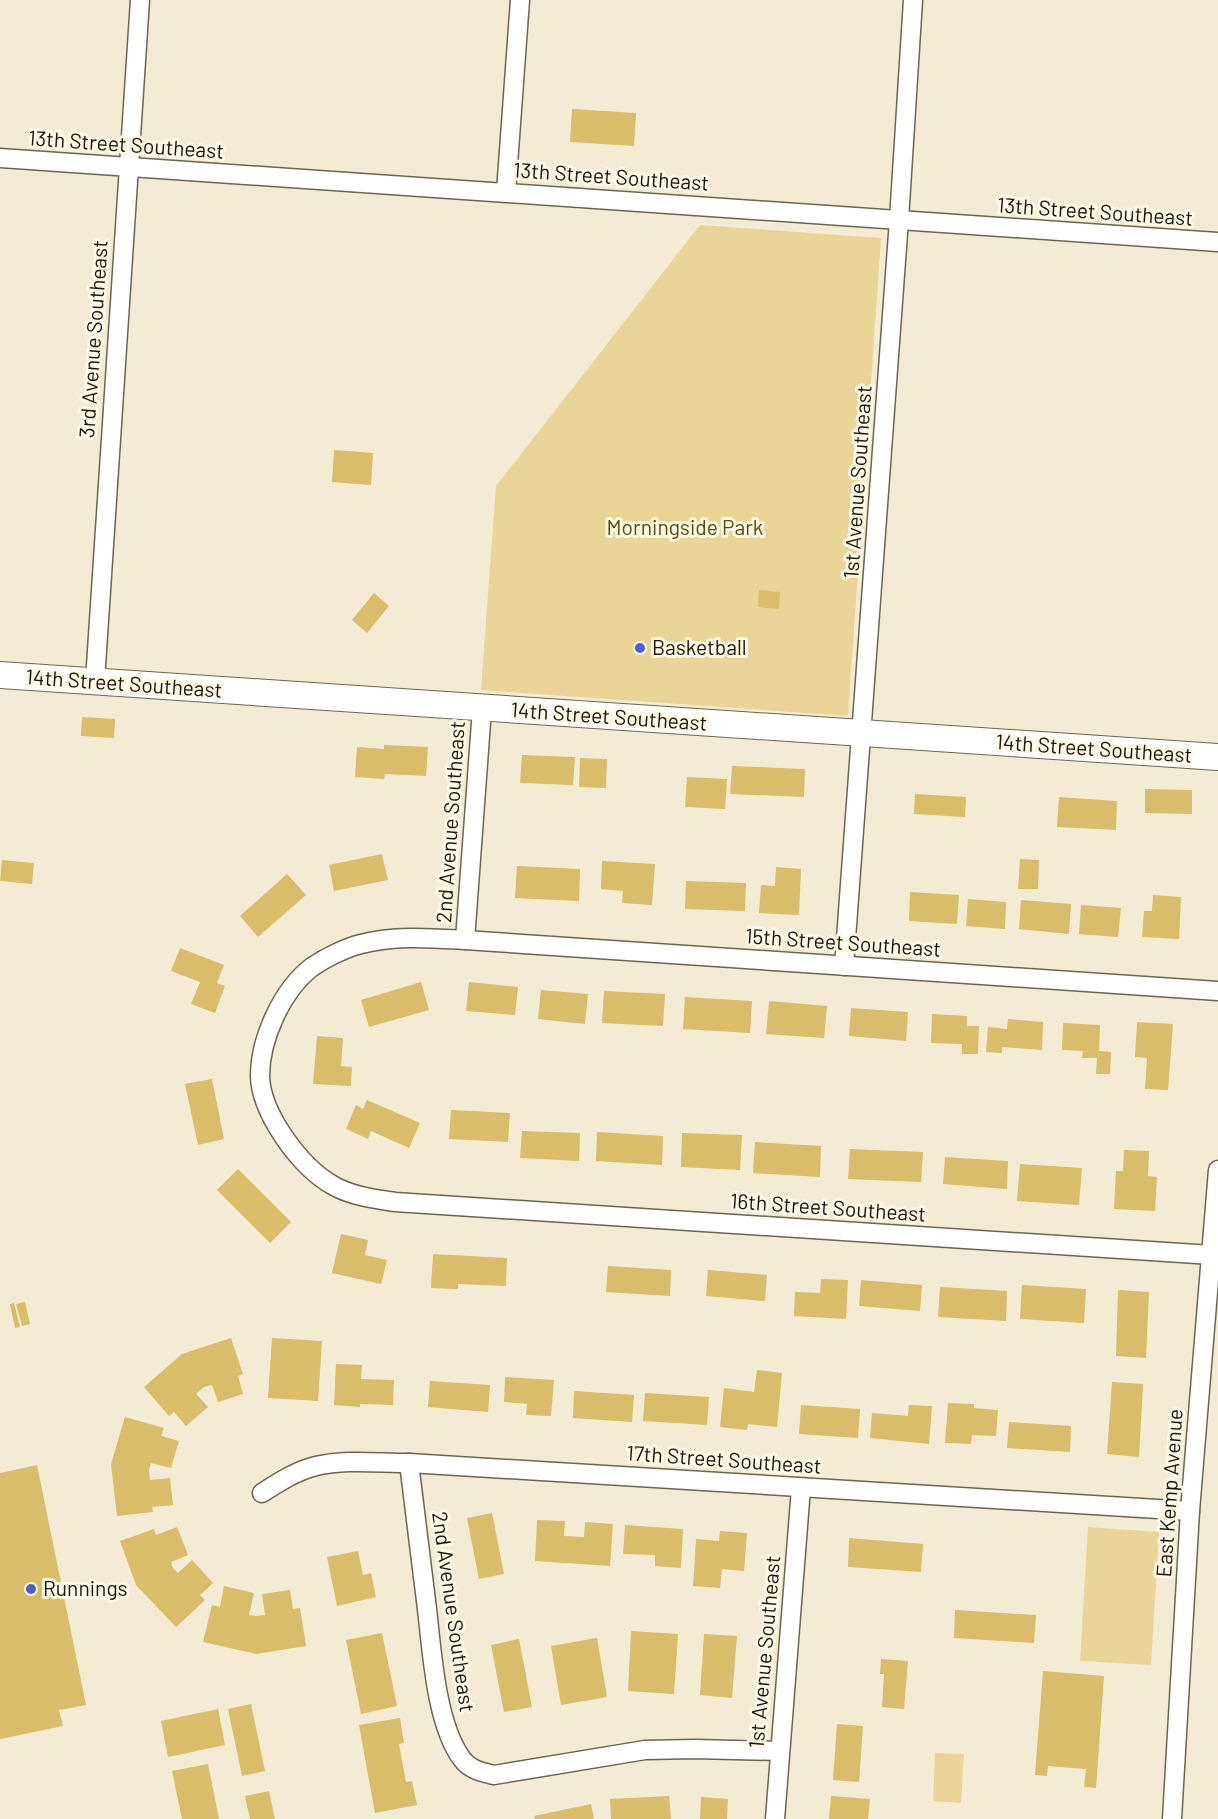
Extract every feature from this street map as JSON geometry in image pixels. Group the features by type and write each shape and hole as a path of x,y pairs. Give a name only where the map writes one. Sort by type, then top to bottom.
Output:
{"street":[{"name":"3rd Avenue Southeast","path":"94,681 140,0"},
{"path":"506,192 520,0"},
{"name":"1st Avenue Southeast","path":"844,966 863,733 913,0"},
{"name":"13th Street Southeast","path":"0,158 1218,242"},
{"name":"14th Street Southeast","path":"0,675 1218,757"},
{"name":"2nd Avenue Southeast","path":"465,940 482,709"},
{"name":"15th Street Southeast","path":"265,1045 276,1012 292,988 312,967 360,944 386,939 420,937 1218,991"},
{"name":"16th Street Southeast","path":"265,1045 260,1076 267,1106 294,1152 312,1171 334,1186 362,1197 395,1202 1212,1255"},
{"name":"East Kemp Avenue","path":"1172,1819 1190,1510 1218,1170"},
{"name":"17th Street Southeast","path":"262,1493 285,1478 314,1467 334,1463 409,1463 1190,1510"},
{"name":"2nd Avenue Southeast","path":"409,1463 435,1670 444,1719 455,1748 464,1762 475,1770 494,1775 645,1750 779,1751"},
{"name":"1st Avenue Southeast","path":"775,1819 801,1488"}],"green space":[{"name":"Morningside Park","path":"700,225 881,238 848,716 481,690 496,486"},
{"path":"1088,1527 1159,1532 1151,1665 1080,1661"},
{"path":"935,1753 964,1754 961,1803 933,1801"}],"building":[{"path":"572,109 636,113 634,146 570,142"},
{"path":"334,450 373,453 371,485 332,482"},
{"path":"759,590 780,592 779,609 758,607"},
{"path":"374,593 389,606 367,633 352,620"},
{"path":"82,717 115,719 114,738 81,736"},
{"path":"384,745 428,747 426,776 385,774 384,779 355,777 357,747 384,749"},
{"path":"522,755 575,757 573,785 520,783"},
{"path":"580,758 607,759 606,788 579,787"},
{"path":"732,766 805,769 804,797 730,794"},
{"path":"687,777 727,779 725,809 685,807"},
{"path":"1145,789 1192,790 1192,814 1145,813"},
{"path":"915,794 966,797 965,817 914,814"},
{"path":"1059,797 1117,801 1116,830 1057,827"},
{"path":"382,854 388,880 334,891 329,865"},
{"path":"1020,859 1039,860 1038,889 1018,889"},
{"path":"2,860 34,863 32,884 0,881"},
{"path":"602,861 655,864 652,905 622,903 623,891 601,889"},
{"path":"517,866 580,869 579,901 515,898"},
{"path":"776,867 801,869 799,915 759,913 761,885 775,886"},
{"path":"287,874 306,895 258,937 240,916"},
{"path":"686,881 746,883 745,911 685,909"},
{"path":"910,892 959,895 957,924 909,921"},
{"path":"1153,895 1181,897 1179,939 1142,937 1144,911 1152,911"},
{"path":"968,899 1006,902 1005,929 966,926"},
{"path":"1021,900 1071,904 1069,934 1019,929"},
{"path":"1081,905 1121,908 1118,937 1079,934"},
{"path":"180,948 224,965 217,983 225,986 215,1013 191,1004 200,982 171,971"},
{"path":"421,982 429,1010 369,1027 361,1000"},
{"path":"469,982 518,987 515,1015 466,1011"},
{"path":"541,990 588,994 585,1024 538,1019"},
{"path":"604,991 665,994 663,1026 602,1023"},
{"path":"685,997 752,1001 750,1033 683,1029"},
{"path":"769,1001 827,1006 824,1038 766,1034"},
{"path":"851,1008 908,1012 906,1041 849,1036"},
{"path":"932,1014 967,1016 967,1026 979,1026 978,1054 962,1054 962,1044 931,1043"},
{"path":"1008,1019 1043,1022 1042,1050 1002,1047 1002,1053 986,1052 988,1027 1007,1029"},
{"path":"1137,1022 1173,1024 1168,1090 1145,1089 1147,1058 1135,1057"},
{"path":"1063,1023 1100,1025 1099,1051 1111,1052 1110,1074 1096,1074 1097,1058 1082,1058 1083,1051 1062,1050"},
{"path":"317,1036 343,1038 341,1066 352,1067 351,1086 313,1084"},
{"path":"212,1079 224,1139 198,1145 185,1084"},
{"path":"367,1100 420,1123 409,1148 371,1131 368,1139 346,1129 356,1105 363,1109"},
{"path":"451,1110 510,1113 508,1142 449,1139"},
{"path":"522,1131 580,1133 579,1161 520,1158"},
{"path":"597,1132 663,1136 662,1165 596,1161"},
{"path":"682,1133 742,1135 740,1170 681,1167"},
{"path":"755,1142 821,1146 820,1177 753,1173"},
{"path":"850,1149 923,1152 921,1182 848,1179"},
{"path":"1124,1150 1149,1151 1148,1176 1157,1177 1155,1211 1114,1209 1116,1171 1123,1171"},
{"path":"945,1157 1008,1161 1007,1189 943,1184"},
{"path":"1020,1164 1082,1168 1079,1205 1017,1201"},
{"path":"238,1169 291,1222 270,1243 217,1190"},
{"path":"341,1234 368,1240 365,1255 387,1260 381,1284 332,1273"},
{"path":"433,1254 507,1258 506,1286 458,1284 458,1289 431,1288"},
{"path":"608,1266 671,1270 670,1296 606,1292"},
{"path":"708,1270 767,1275 765,1301 706,1296"},
{"path":"821,1279 848,1280 846,1319 794,1316 795,1292 820,1293"},
{"path":"861,1280 922,1285 920,1311 859,1306"},
{"path":"1022,1285 1086,1289 1084,1323 1020,1319"},
{"path":"940,1287 1007,1291 1006,1321 938,1317"},
{"path":"1118,1290 1149,1292 1146,1358 1116,1356"},
{"path":"25,1302 30,1324 22,1326 16,1304"},
{"path":"14,1303 20,1327 15,1328 10,1304"},
{"path":"231,1338 243,1374 238,1376 243,1394 218,1402 212,1385 204,1387 196,1394 208,1407 186,1426 174,1412 169,1416 144,1387 182,1354"},
{"path":"272,1338 322,1341 318,1401 268,1398"},
{"path":"336,1364 362,1365 361,1379 394,1380 393,1405 360,1404 360,1407 334,1405"},
{"path":"757,1370 782,1373 777,1427 748,1424 747,1430 720,1427 724,1388 754,1392"},
{"path":"505,1377 554,1380 551,1416 526,1415 527,1404 504,1402"},
{"path":"430,1381 490,1385 488,1412 428,1407"},
{"path":"1112,1382 1143,1384 1139,1457 1107,1454"},
{"path":"574,1391 634,1395 632,1422 573,1418"},
{"path":"645,1393 709,1397 707,1425 643,1421"},
{"path":"948,1403 974,1404 974,1408 998,1410 996,1436 972,1435 971,1444 945,1443"},
{"path":"801,1405 860,1409 858,1438 799,1434"},
{"path":"909,1405 932,1406 929,1444 870,1438 872,1413 908,1416"},
{"path":"125,1417 164,1428 161,1436 179,1441 171,1468 151,1463 149,1470 150,1480 170,1478 173,1505 152,1507 153,1512 117,1516 111,1464"},
{"path":"1009,1422 1071,1426 1070,1452 1007,1448"},
{"name":"Runnings","path":"37,1465 86,1705 59,1710 63,1726 0,1739 0,1473"},
{"path":"492,1513 504,1574 479,1579 467,1518"},
{"path":"537,1520 565,1521 564,1536 584,1537 585,1522 613,1524 610,1566 535,1561"},
{"path":"625,1525 683,1529 681,1568 655,1566 655,1555 623,1554"},
{"path":"177,1527 188,1555 171,1562 173,1568 178,1573 192,1560 213,1583 200,1595 205,1600 176,1627 136,1585 120,1541 154,1529 156,1535"},
{"path":"720,1531 747,1533 744,1571 722,1569 720,1588 693,1586 696,1539 719,1541"},
{"path":"849,1538 923,1544 921,1572 848,1567"},
{"path":"358,1551 363,1575 371,1573 376,1597 337,1606 327,1557"},
{"path":"224,1586 254,1593 249,1615 256,1616 265,1615 262,1594 290,1590 293,1609 300,1608 306,1646 256,1654 203,1642 212,1605 220,1607"},
{"path":"955,1610 1036,1615 1034,1643 954,1638"},
{"path":"631,1631 678,1634 674,1694 628,1691"},
{"path":"382,1633 397,1706 361,1714 346,1640"},
{"path":"704,1634 737,1636 732,1698 700,1695"},
{"path":"597,1638 607,1697 561,1705 551,1646"},
{"path":"519,1639 532,1707 504,1712 491,1645"},
{"path":"881,1659 908,1661 904,1709 882,1707 884,1674 880,1674"},
{"path":"1043,1671 1104,1676 1096,1788 1084,1787 1086,1769 1048,1766 1047,1776 1035,1775"},
{"path":"251,1704 265,1771 242,1776 228,1709"},
{"path":"218,1709 225,1745 168,1757 161,1721"},
{"path":"400,1718 404,1743 399,1744 406,1782 412,1781 417,1805 375,1813 359,1725"},
{"path":"837,1724 863,1726 859,1782 833,1780"},
{"path":"208,1764 219,1819 182,1819 172,1771"},
{"path":"269,1791 275,1819 250,1819 245,1796"},
{"path":"669,1796 671,1819 611,1819 610,1799"},
{"path":"831,1796 870,1799 868,1819 829,1819"},
{"path":"701,1797 728,1799 727,1819 700,1819"},
{"path":"591,1804 594,1819 535,1819 534,1816"}],"place":[{"name":"Basketball","path":"640,648"},
{"name":"Runnings","path":"31,1589"}]}
